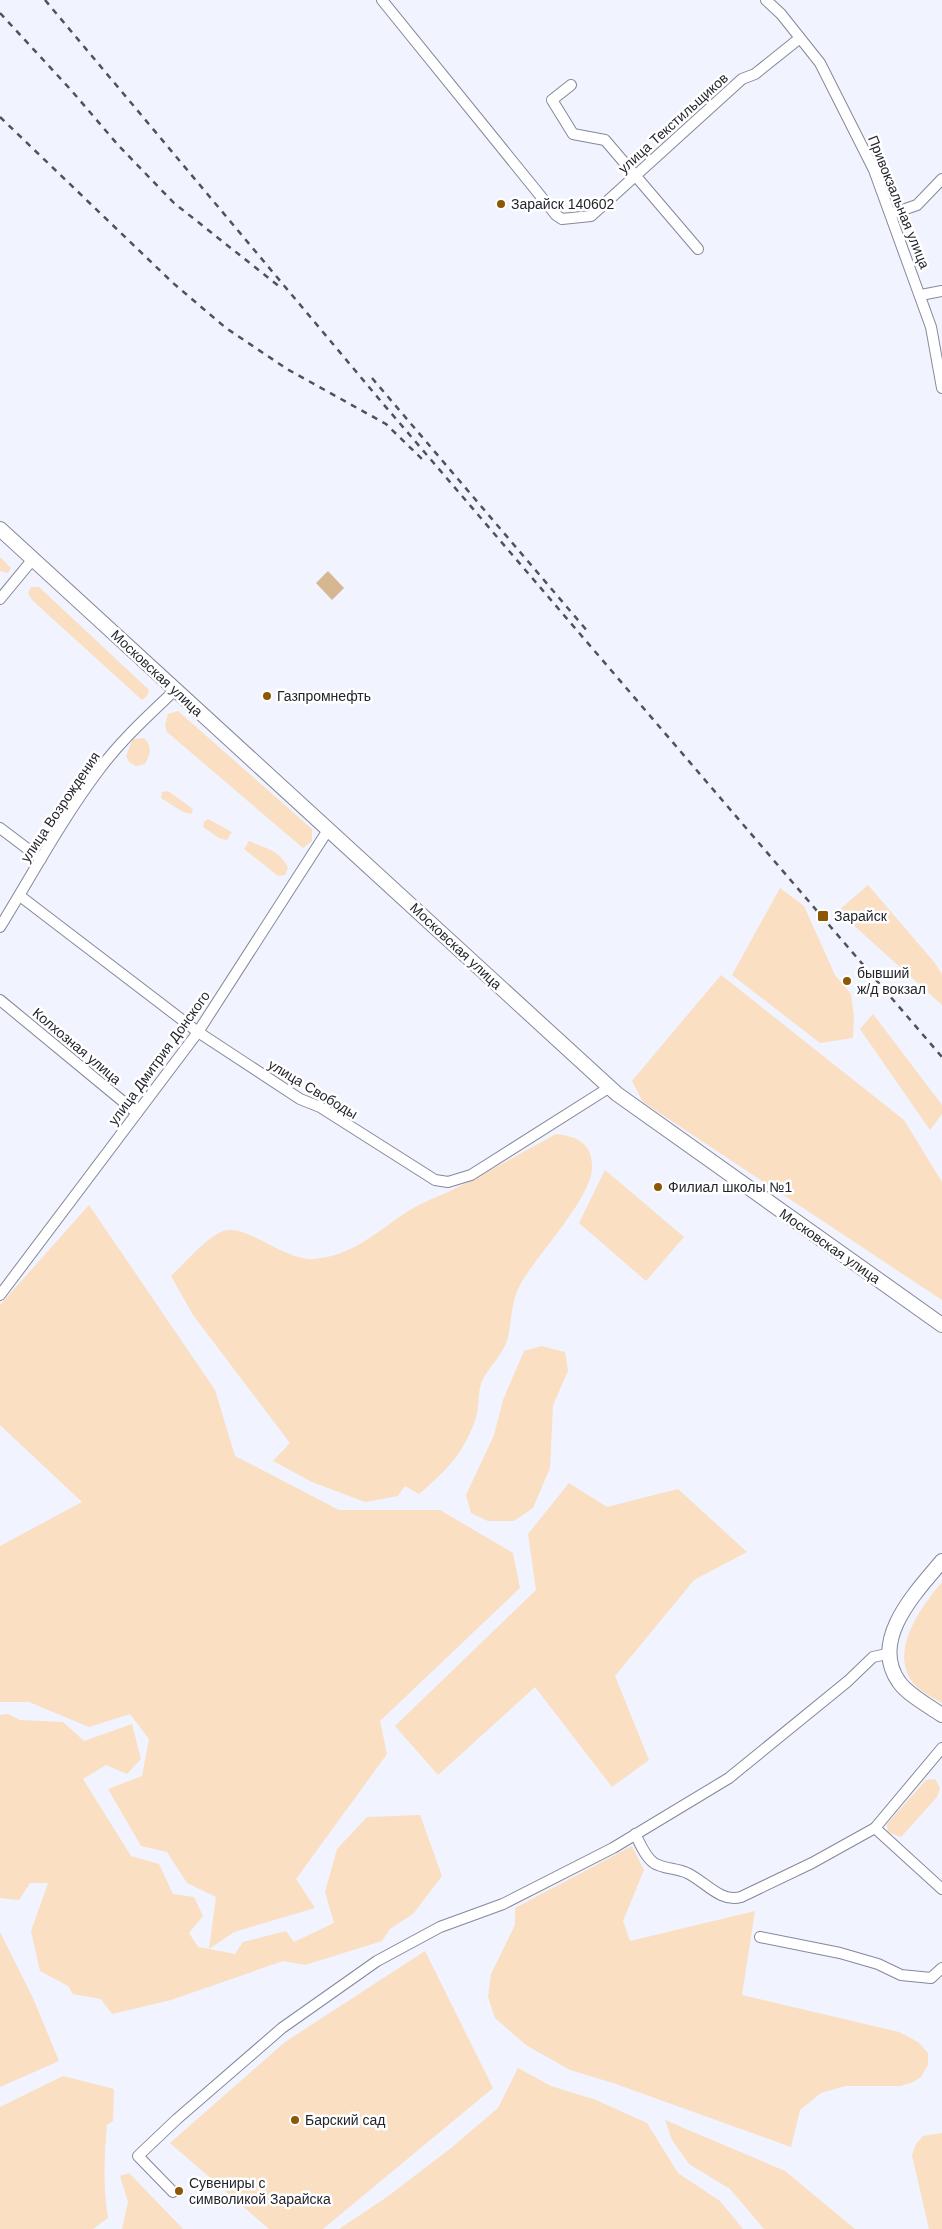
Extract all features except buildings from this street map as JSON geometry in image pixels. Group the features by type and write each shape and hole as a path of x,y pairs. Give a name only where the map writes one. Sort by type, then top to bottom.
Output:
{"main road":[{"name":"Московская улица","path":"0,529 610,1087 634,1107 942,1325"},
{"path":"942,1561 917,1590 898,1619 891,1635 893,1669 900,1683 942,1715"}],"street":[{"name":"улица Текстильщиков","path":"382,0 558,218 591,216 742,79 755,74 800,38"},
{"name":"Привокзальная улица","path":"766,0 781,14 820,63 874,170 921,295 934,340 942,388"},
{"path":"571,85 552,100 573,134 605,140 698,249"},
{"path":"891,214 917,205 942,179"},
{"path":"921,295 942,291"},
{"path":"0,599 33,559"},
{"name":"улица Возрождения","path":"0,927 20,896 40,859 99,769 138,725 175,690"},
{"path":"0,828 40,859"},
{"name":"улица Дмитрия Донского","path":"0,1294 198,1032 328,830"},
{"name":"улица Свободы","path":"20,896 198,1032 300,1099 320,1107 435,1180 448,1182 471,1175 610,1087"},
{"name":"Колхозная улица","path":"0,1000 137,1113"},
{"path":"173,2192 138,2156 177,2119 282,2028 377,1961 440,1927 503,1904 635,1834 728,1778 848,1681 873,1657 891,1653"},
{"path":"635,1834 650,1859 656,1864 676,1868 701,1881 724,1897 734,1899 812,1863 875,1828 942,1748"},
{"path":"875,1828 942,1889"},
{"path":"760,1937 840,1953 878,1964 900,1975 932,1978 942,1968"}],"shaded area":[{"path":"0,557 11,568 8,573 0,571"},
{"path":"328,571 344,588 332,600 316,583"},
{"path":"31,587 39,587 149,690 147,696 142,700 32,600 28,593"},
{"path":"178,711 312,829 312,841 303,848 167,732 165,725 168,714"},
{"path":"144,738 150,750 148,757 145,764 136,766 129,762 126,756 133,739"},
{"path":"168,791 193,809 191,814 183,812 161,798 162,792"},
{"path":"208,819 232,832 227,840 219,838 203,827 204,822"},
{"path":"249,841 276,853 288,868 285,875 278,876 244,849"},
{"path":"868,885 934,962 942,974 942,1005 838,911"},
{"path":"780,888 804,906 835,975 851,994 854,1017 853,1038 820,1043 732,975"},
{"path":"721,975 904,1120 942,1182 942,1300 643,1102 632,1081"},
{"path":"873,1014 942,1105 942,1114 930,1130 860,1029"},
{"path":"556,1134 577,1139 587,1147 592,1160 590,1180 574,1210 521,1283 514,1303 506,1343 481,1383 477,1412 472,1429 460,1451 446,1469 419,1494 405,1486 398,1496 365,1502 312,1482 273,1461 290,1443 193,1315 171,1276 203,1245 223,1231 243,1232 291,1255 303,1258 315,1259 346,1251 421,1204 469,1182"},
{"path":"605,1170 684,1237 646,1281 579,1223"},
{"path":"89,1205 215,1390 235,1456 339,1510 440,1510 513,1553 520,1588 380,1721 387,1754 296,1879 315,1908 234,1932 209,1949 216,1897 187,1883 167,1852 141,1846 108,1789 142,1776 149,1739 130,1714 89,1727 29,1702 0,1702 0,1546 82,1502 0,1425 0,1305"},
{"path":"541,1346 565,1352 568,1371 553,1405 550,1468 533,1508 514,1521 488,1521 471,1513 466,1495 494,1435 503,1400 524,1351"},
{"path":"569,1483 607,1507 678,1489 747,1552 694,1580 615,1676 649,1760 612,1787 535,1687 438,1775 395,1726 536,1590 528,1534"},
{"path":"942,1582 942,1703 916,1686 908,1673 904,1660 910,1631 925,1604"},
{"path":"8,1714 20,1720 63,1722 84,1741 132,1724 141,1759 127,1774 106,1765 83,1779 131,1856 159,1864 173,1894 194,1897 203,1916 189,1933 198,1947 235,1954 243,1942 286,1931 294,1942 334,1923 325,1892 337,1849 367,1817 420,1815 442,1876 413,1914 390,1929 382,1941 305,1965 283,1961 171,2000 112,2014 101,1999 73,1994 68,1986 40,1971 31,1931 48,1883 30,1883 19,1900 0,1898 0,1715"},
{"path":"935,1779 940,1788 937,1797 901,1837 888,1832 887,1824 926,1780"},
{"path":"632,1846 644,1870 623,1921 630,1941 755,1911 742,1995 899,2032 918,2042 928,2053 928,2065 921,2077 901,2086 845,2086 821,2093 800,2110 791,2147 613,2083 570,2070 526,2045 495,2018 488,1997 491,1974 515,1925 515,1908"},
{"path":"0,1932 33,1998 59,2061 0,2087"},
{"path":"425,1951 493,2088 323,2229 269,2229 170,2143 285,2042"},
{"path":"518,2068 551,2086 596,2100 647,2123 678,2173 720,2201 743,2229 339,2229 387,2197 451,2148 498,2108"},
{"path":"63,2076 114,2089 113,2121 107,2125 105,2149 108,2218 93,2229 0,2229 0,2107"},
{"path":"665,2120 785,2171 855,2229 764,2229 730,2189 689,2164 672,2140"},
{"path":"942,2133 942,2229 929,2229 912,2155 916,2144 923,2136"},
{"path":"129,2173 183,2229 122,2229 128,2202 120,2176"}],"railway":[{"path":"45,0 379,399 942,1057"},
{"path":"0,13 71,90 118,145 174,203 280,287"},
{"path":"0,117 173,283 226,328 287,369 386,424 422,459"},
{"path":"372,378 589,633"}],"place":[{"name":"Зарайск 140602","path":"501,204"},
{"name":"Газпромнефть","path":"267,696"},
{"name":"Зарайск","path":"823,916"},
{"name":"бывший ж/д вокзал","path":"847,981"},
{"name":"Филиал школы №1","path":"658,1187"},
{"name":"Барский сад","path":"295,2120"},
{"name":"Сувениры с символикой Зарайска","path":"179,2191"}]}
